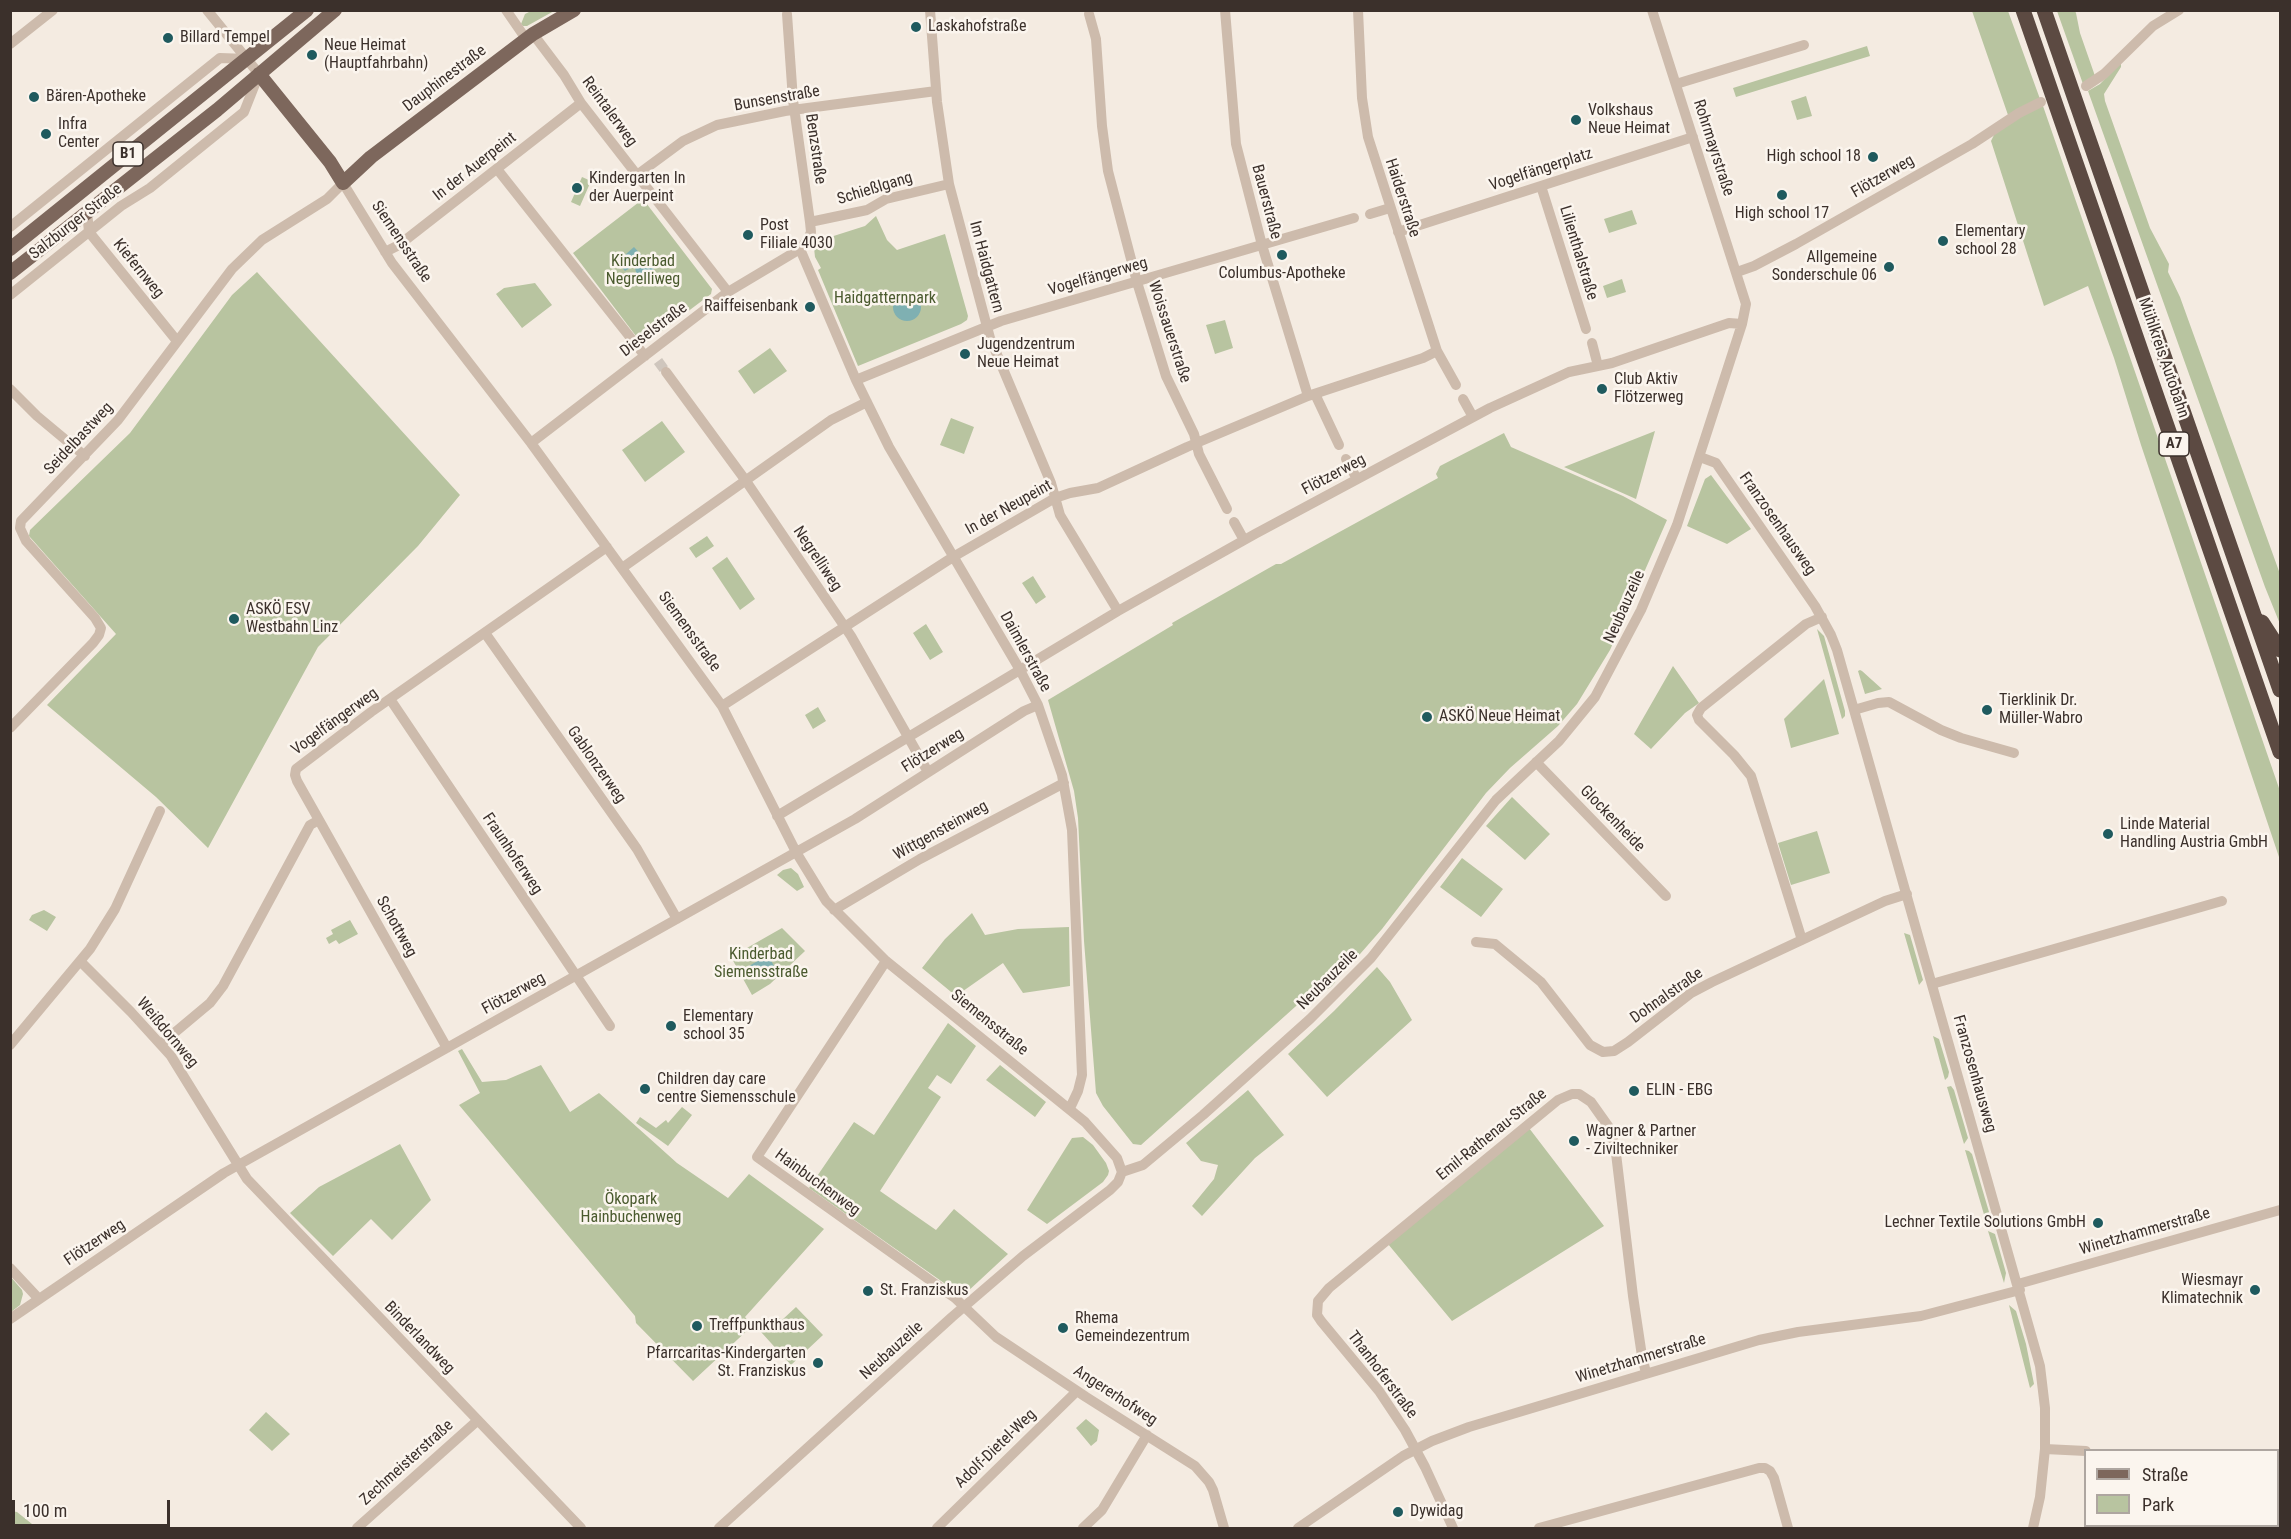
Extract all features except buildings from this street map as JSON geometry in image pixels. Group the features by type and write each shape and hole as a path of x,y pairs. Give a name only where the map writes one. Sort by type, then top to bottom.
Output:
{"highway":[{"name":"Mühlkreis Autobahn","path":"2023,10 2280,752"},
{"name":"Mühlkreis Autobahn","path":"2044,10 2280,690"},
{"path":"2252,608 2280,650"}],"main road":[{"name":"Salzburger Straße","path":"10,249 308,10"},
{"name":"Salzburger Straße","path":"10,273 218,110 336,10"},
{"name":"Dauphinestraße","path":"343,183 371,157 530,36 574,10"},
{"name":"Siemensstraße","path":"259,74 330,162 343,183"}],"street":[{"path":"10,44 53,10"},
{"path":"207,10 259,74"},
{"path":"506,10 530,36"},
{"name":"Im Haidgattern","path":"930,10 936,91 950,184 987,327 1056,498 1060,515 1118,611"},
{"name":"Bauerstraße","path":"1225,10 1236,144 1262,245 1312,395 1339,445"},
{"name":"Haiderstraße","path":"1358,10 1365,122 1373,155 1437,351 1456,385"},
{"name":"Rohrmayrstraße","path":"1652,10 1745,295"},
{"path":"2086,87 2104,74 2153,26 2179,10"},
{"name":"Benzstraße","path":"787,14 795,110 811,232 800,249"},
{"name":"Woissauerstraße","path":"1089,14 1096,39 1108,171 1137,282 1164,370 1199,454 1227,509"},
{"name":"Reintalerweg","path":"530,36 564,75 581,103 728,292"},
{"path":"1676,84 1804,45"},
{"path":"10,227 220,58 247,59"},
{"name":"Salzburger Straße","path":"10,295 121,206 150,188 244,112 259,74"},
{"name":"Bunsenstraße","path":"637,175 698,132 734,121 795,110 936,91"},
{"name":"Flötzerweg","path":"1737,272 1754,266 1796,244 2041,102"},
{"name":"In der Auerpeint","path":"385,252 399,245 581,103"},
{"name":"Vogelfängerplatz","path":"1398,232 1693,137"},
{"path":"497,169 651,356"},
{"name":"Siemensstraße","path":"343,183 385,252 531,443 722,706 777,816 819,891 834,910 886,961 1070,1108 1117,1158 1122,1172"},
{"name":"Seidelbastweg","path":"10,728 99,635 100,628 96,618 26,541 20,528 26,516 85,456 138,395 219,285 246,255 277,230 327,199 343,183"},
{"name":"Schießlgang","path":"810,222 867,210 885,199 950,184"},
{"name":"Lilienthalstraße","path":"1541,186 1586,329"},
{"path":"1370,214 1390,208"},
{"path":"87,211 89,232"},
{"name":"Vogelfängerweg","path":"856,380 987,327 1354,218"},
{"name":"Kiefernweg","path":"89,232 177,341"},
{"name":"Dieselstraße","path":"531,443 651,356 728,292 800,249"},
{"name":"Daimlerstraße","path":"800,249 856,380 888,447 1020,670 1038,705 1064,783 1072,830 1082,1075 1070,1108"},
{"name":"Neubauzeile","path":"719,1528 1023,1256 1110,1190 1118,1182 1122,1172 1143,1165 1256,1070 1371,958 1496,800 1577,721 1608,676 1641,610 1686,501 1742,324 1746,304 1745,295"},
{"name":"Flötzerweg","path":"777,816 1118,611 1244,540 1473,417 1569,372 1598,366 1729,323 1742,324"},
{"path":"1592,344 1598,366"},
{"name":"In der Neupeint","path":"722,706 953,557 1056,498 1098,488 1312,395 1423,358 1437,351"},
{"name":"Negrelliweg","path":"666,372 746,481 845,627 928,772"},
{"path":"10,388 37,416 85,456"},
{"path":"1463,399 1473,417"},
{"path":"621,568 831,420 867,402"},
{"name":"Franzosenhausweg","path":"1700,457 1716,463 1822,617 1837,650 2040,1366 2045,1408 2045,1449 2040,1497 2033,1528"},
{"path":"1346,459 1357,479"},
{"path":"1234,522 1244,540"},
{"name":"Vogelfängerweg","path":"318,819 297,781 296,769 390,699 607,547"},
{"path":"1802,939 1750,776 1697,715 1701,708 1806,624 1822,617"},
{"name":"Gablonzerweg","path":"485,633 637,849 677,919"},
{"name":"Fraunhoferweg","path":"390,699 610,1026"},
{"path":"1854,710 1889,702 1941,730 2014,753"},
{"name":"Flötzerweg","path":"10,1319 237,1165 855,819 1024,711 1038,705"},
{"name":"Glockenheide","path":"1536,762 1666,896"},
{"name":"Wittgensteinweg","path":"834,910 920,859 1064,783"},
{"path":"10,1045 90,949 115,909 160,811"},
{"path":"161,1044 210,1003 223,986 310,825 318,819"},
{"name":"Schottweg","path":"318,819 447,1048"},
{"name":"Dohnalstraße","path":"1476,942 1495,944 1530,972 1553,996 1590,1046 1603,1052 1614,1051 1690,993 1885,901 1907,894"},
{"path":"1932,984 2222,901"},
{"name":"Weißdornweg","path":"80,961 161,1044 191,1086 237,1165"},
{"name":"Hainbuchenweg","path":"886,961 757,1157 955,1298 964,1307"},
{"name":"Emil-Rathenau-Straße","path":"1316,1308 1318,1301 1329,1288 1558,1100 1578,1094 1591,1102 1604,1119 1615,1145 1636,1316 1647,1373"},
{"name":"Binderlandweg","path":"237,1165 253,1186 581,1528"},
{"name":"Winetzhammerstraße","path":"1298,1528 1403,1456 1469,1427 1759,1340 1798,1332 1921,1316 2280,1210"},
{"path":"10,1268 39,1299"},
{"name":"Angererhofweg","path":"964,1307 996,1336 1203,1473 1213,1490 1224,1528"},
{"name":"Thanhoferstraße","path":"1316,1308 1320,1321 1394,1412 1416,1450 1453,1528"},
{"name":"Adolf-Dietel-Weg","path":"937,1528 1077,1391"},
{"name":"Zechmeisterstraße","path":"357,1528 477,1420"},
{"path":"1083,1528 1102,1510 1147,1435"},
{"path":"2045,1449 2084,1451"},
{"path":"1539,1528 1760,1468 1770,1471 1774,1478 1788,1528"}],"green space":[{"path":"531,11 554,11 523,26 521,24 525,14"},
{"path":"1972,11 2008,11 2040,99 2008,115"},
{"path":"2057,11 2075,11 2076,13 2080,33 2095,76 2083,84"},
{"path":"1867,46 1870,56 1736,97 1733,88"},
{"path":"2121,62 2121,67 2104,94 2105,101 2150,228 2169,264 2168,272 2180,297 2280,574 2280,624 2088,91 2100,84"},
{"path":"1806,96 1812,116 1797,120 1791,101"},
{"path":"2043,106 2280,791 2280,860 2114,358 2088,286 2044,306 1991,141 1995,133 2030,110"},
{"path":"582,177 591,181 580,206 571,202"},
{"name":"Kinderbad Negrelliweg","path":"643,199 712,289 711,294 646,343 639,340 573,253"},
{"path":"1632,210 1637,224 1609,233 1604,219"},
{"name":"Haidgatternpark","path":"876,216 887,240 897,250 945,234 968,316 967,320 961,324 858,366 818,270 821,268 815,257 814,248 821,240 865,226"},
{"path":"257,272 460,495 418,546 318,647 208,848 156,797 47,705 116,634 29,536 30,530 130,433 232,295"},
{"path":"1622,279 1626,292 1607,298 1603,286"},
{"path":"535,283 552,305 522,328 496,294 504,288"},
{"path":"1225,320 1233,348 1215,354 1206,325"},
{"path":"770,348 787,371 754,394 738,371"},
{"path":"951,418 974,427 964,454 940,445"},
{"path":"662,421 685,452 645,482 622,450"},
{"path":"1655,431 1636,499 1564,467"},
{"path":"1504,433 1511,447 1623,496 1667,520 1610,650 1577,704 1558,726 1510,768 1486,793 1382,929 1331,987 1312,998 1305,998 1141,1145 1133,1144 1103,1106 1096,1093 1084,941 1078,818 1074,791 1048,700 1173,625 1172,623 1276,564 1281,564 1438,478 1436,474 1440,466"},
{"path":"1711,475 1751,529 1727,544 1687,526 1705,479"},
{"path":"707,536 714,546 696,558 689,548"},
{"path":"727,557 755,599 740,610 712,568"},
{"path":"1033,576 1046,597 1036,604 1022,583"},
{"path":"926,624 943,652 930,660 913,633"},
{"path":"1817,629 1824,636 1845,711 1842,719"},
{"path":"1673,666 1699,703 1685,713 1651,749 1634,734"},
{"path":"1860,670 1882,689 1865,694 1858,671"},
{"path":"1824,679 1839,734 1791,748 1784,719"},
{"path":"818,707 826,721 813,729 805,715"},
{"path":"1512,797 1550,834 1525,860 1486,826"},
{"path":"1817,831 1830,873 1791,885 1778,843"},
{"path":"1462,858 1503,889 1481,917 1440,887"},
{"path":"791,868 798,874 804,887 797,891 777,875"},
{"path":"44,910 56,917 47,931 29,920 32,915"},
{"path":"972,913 985,935 1018,929 1069,927 1070,986 1023,993 1003,963 956,996 922,968 945,939"},
{"path":"350,920 358,934 339,944 336,940 329,944 326,938 333,934 331,930"},
{"name":"Kinderbad Siemensstraße","path":"782,928 805,951 770,984 752,995 731,957"},
{"path":"1904,933 1910,935 1923,980 1919,985"},
{"path":"1377,967 1390,982 1412,1020 1327,1097 1288,1054"},
{"path":"948,1023 976,1046 951,1084 937,1075 928,1088 941,1097 880,1191 936,1230 954,1209 1008,1254 961,1295 809,1188 854,1122 874,1135"},
{"path":"1933,1036 1939,1039 1949,1072 1945,1080"},
{"name":"Ökopark Hainbuchenweg","path":"462,1049 482,1082 506,1080 541,1065 570,1112 599,1093 677,1163 728,1198 749,1174 824,1229 745,1317 752,1326 693,1381 636,1323 635,1316 459,1105 480,1093 458,1051"},
{"path":"1000,1065 1046,1102 1035,1117 986,1080"},
{"path":"1951,1086 1968,1138 1964,1144 1947,1087"},
{"path":"1248,1090 1284,1135 1255,1158 1202,1216 1192,1206 1214,1179 1218,1165 1201,1161 1186,1143"},
{"path":"682,1107 692,1115 668,1146 636,1123 640,1117 656,1128 666,1120 668,1123"},
{"path":"1529,1128 1604,1226 1452,1321 1388,1244"},
{"path":"1083,1137 1093,1145 1106,1163 1108,1175 1103,1182 1047,1224 1027,1210 1072,1138"},
{"path":"400,1144 431,1200 392,1240 371,1219 333,1256 290,1213 319,1187"},
{"path":"1965,1150 1972,1154 1989,1212 1985,1218"},
{"path":"1988,1231 1995,1234 2006,1273 2004,1283"},
{"path":"10,1276 23,1294 20,1305 11,1312"},
{"path":"2009,1305 2016,1311 2026,1344 2034,1384 2030,1388"},
{"path":"796,1307 823,1335 791,1365 761,1332 778,1317 782,1320"},
{"path":"266,1412 290,1434 272,1451 249,1430"},
{"path":"1086,1419 1099,1430 1097,1441 1091,1446 1076,1428"},
{"path":"11,1511 17,1512 37,1528 11,1528"}],"water":[{"path":"634,247 654,269 640,282 634,275 635,268 632,267 625,271 617,262"},
{"path":"907,293 917,297 921,307 917,317 907,321 897,317 893,307 897,297"},
{"path":"768,955 774,966 755,976 749,966"}],"tunnel":[{"path":"658,361 666,372"}],"place":[{"name":"Laskahofstraße","path":"916,27"},
{"name":"Billard Tempel","path":"168,38"},
{"name":"Neue Heimat (Hauptfahrbahn)","path":"312,55"},
{"name":"Bären-Apotheke","path":"34,97"},
{"name":"Volkshaus Neue Heimat","path":"1576,120"},
{"name":"Infra Center","path":"46,134"},
{"name":"High school 18","path":"1873,157"},
{"name":"Kindergarten In der Auerpeint","path":"577,188"},
{"name":"High school 17","path":"1782,195"},
{"name":"Post Filiale 4030","path":"748,235"},
{"name":"Elementary school 28","path":"1943,241"},
{"name":"Columbus-Apotheke","path":"1282,255"},
{"name":"Allgemeine Sonderschule 06","path":"1889,267"},
{"name":"Raiffeisenbank","path":"810,307"},
{"name":"Jugendzentrum Neue Heimat","path":"965,354"},
{"name":"Club Aktiv Flötzerweg","path":"1602,389"},
{"name":"ASKÖ ESV Westbahn Linz","path":"234,619"},
{"name":"Tierklinik Dr. Müller-Wabro","path":"1987,710"},
{"name":"ASKÖ Neue Heimat","path":"1427,717"},
{"name":"Linde Material Handling Austria GmbH","path":"2108,834"},
{"name":"Elementary school 35","path":"671,1026"},
{"name":"Children day care centre Siemensschule","path":"645,1089"},
{"name":"ELIN - EBG","path":"1634,1091"},
{"name":"Wagner & Partner - Ziviltechniker","path":"1574,1141"},
{"name":"Lechner Textile Solutions GmbH","path":"2098,1223"},
{"name":"Wiesmayr Klimatechnik","path":"2255,1290"},
{"name":"St. Franziskus","path":"868,1291"},
{"name":"Treffpunkthaus","path":"697,1326"},
{"name":"Rhema Gemeindezentrum","path":"1063,1328"},
{"name":"Pfarrcaritas-Kindergarten St. Franziskus","path":"818,1363"},
{"name":"Dywidag","path":"1398,1512"}]}
